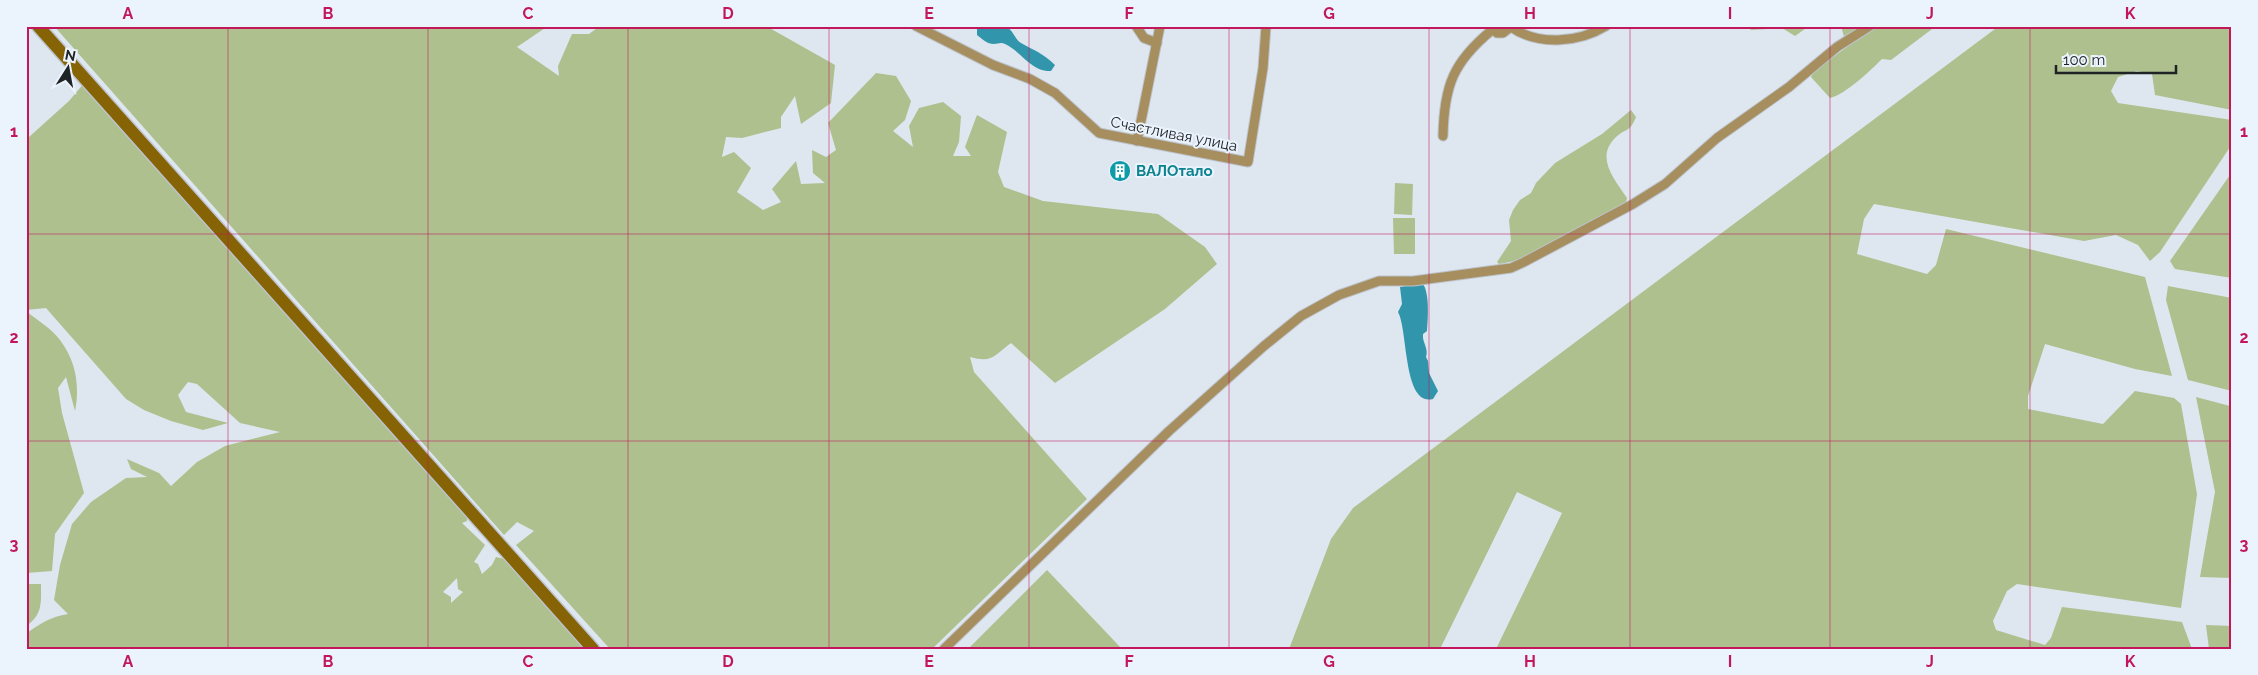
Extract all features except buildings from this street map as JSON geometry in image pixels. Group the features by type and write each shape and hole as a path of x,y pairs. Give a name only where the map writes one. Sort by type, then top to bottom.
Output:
{"street":[{"path":"38,26 593,649"},
{"name":"Счастливая улица","path":"916,26 930,30 1055,93 1100,133 1248,162 1263,68 1266,26"},
{"path":"1136,26 1144,38 1157,43"},
{"path":"1138,141 1160,26"},
{"path":"1443,136 1446,93 1454,72 1466,55 1491,28 1503,33 1511,27 1529,36 1546,40 1577,37 1606,26"},
{"path":"944,649 1169,431 1264,346 1301,316 1339,295 1379,281 1423,280 1511,268 1524,262 1633,204 1660,187 1717,138 1789,87 1837,47 1870,26"}],"green space":[{"path":"54,26 548,26 517,47 559,76 558,66 572,34 589,34 600,26 766,26 835,65 831,103 801,124 795,96 781,117 781,128 742,138 726,137 722,157 734,152 751,168 737,192 763,210 781,202 772,189 796,161 801,184 825,183 813,173 812,150 826,157 836,150 828,123 876,73 896,76 911,101 905,120 893,131 913,147 909,126 919,108 943,102 961,116 959,142 953,156 971,156 965,147 977,115 1007,132 998,172 1004,187 1043,201 1158,214 1205,247 1217,264 1165,309 1055,383 1011,343 988,359 970,357 974,372 1087,499 932,649 610,649 516,545 534,531 517,522 504,535"},
{"path":"1748,26 1809,26 1795,36 1782,28 1751,30"},
{"path":"1841,26 1936,26 1891,60 1882,59 1850,87 1830,98 1811,77 1814,71 1847,47"},
{"path":"1999,26 2232,26 2232,110 2155,95 2152,74 2137,71 2118,77 2111,91 2118,103 2232,120 2232,144 2160,252 2150,261 2138,245 2116,235 2084,241 1874,204 1864,219 1857,254 1927,274 1936,265 1946,229 2145,277 2172,376 2135,369 2045,344 2028,396 2028,409 2103,424 2135,391 2174,398 2181,404 2197,494 2181,608 2017,584 2007,591 1993,621 1996,630 2045,645 2051,638 2062,607 2182,622 2192,649 1496,649 1562,513 1517,492 1440,649 1289,649 1331,539 1353,508"},
{"path":"85,82 467,516 467,521 462,523 485,545 474,562 478,564 482,574 492,565 496,557 510,560 587,649 26,649 26,634 46,621 68,614 54,600 60,565 72,524 91,502 126,478 147,477 131,469 127,459 159,473 171,486 197,462 225,446 280,432 240,423 197,384 188,382 178,395 186,412 228,423 203,430 171,421 144,410 126,399 46,308 26,310 26,142 29,137 69,101","holes":["457,578 458,589 463,592 451,603 451,597 443,592"]},
{"path":"1631,110 1636,117 1634,122 1615,138 1609,146 1607,153 1609,169 1627,198 1626,202 1520,260 1499,264 1497,262 1511,241 1509,220 1520,200 1531,193 1536,183 1555,163 1602,134"},
{"path":"2232,172 2232,278 2175,269 2170,261"},
{"path":"1395,183 1413,184 1412,215 1394,214"},
{"path":"1393,218 1415,218 1415,254 1394,254"},
{"path":"2168,286 2232,298 2232,391 2188,380 2166,300"},
{"path":"26,311 57,336 70,356 73,365 77,383 75,411 66,377 58,388 62,413 84,493 55,534 52,571 26,573"},
{"path":"2196,397 2230,406 2232,414 2232,578 2200,577 2215,492"},
{"path":"1047,570 1122,649 968,649"},
{"path":"26,584 41,584 41,602 36,617 26,626"},
{"path":"2206,625 2232,626 2232,649 2209,649"}],"water":[{"path":"977,26 1005,26 1019,42 1043,55 1055,65 1051,71 1032,65 1011,47 1001,43 991,44 983,40 977,35"},
{"path":"1422,283 1425,287 1428,306 1427,331 1423,334 1423,337 1427,351 1426,357 1429,373 1438,391 1433,399 1423,398 1416,391 1411,379 1398,312 1402,304 1400,287"}],"place":[{"name":"ВАЛОтало","path":"1120,171"}]}
